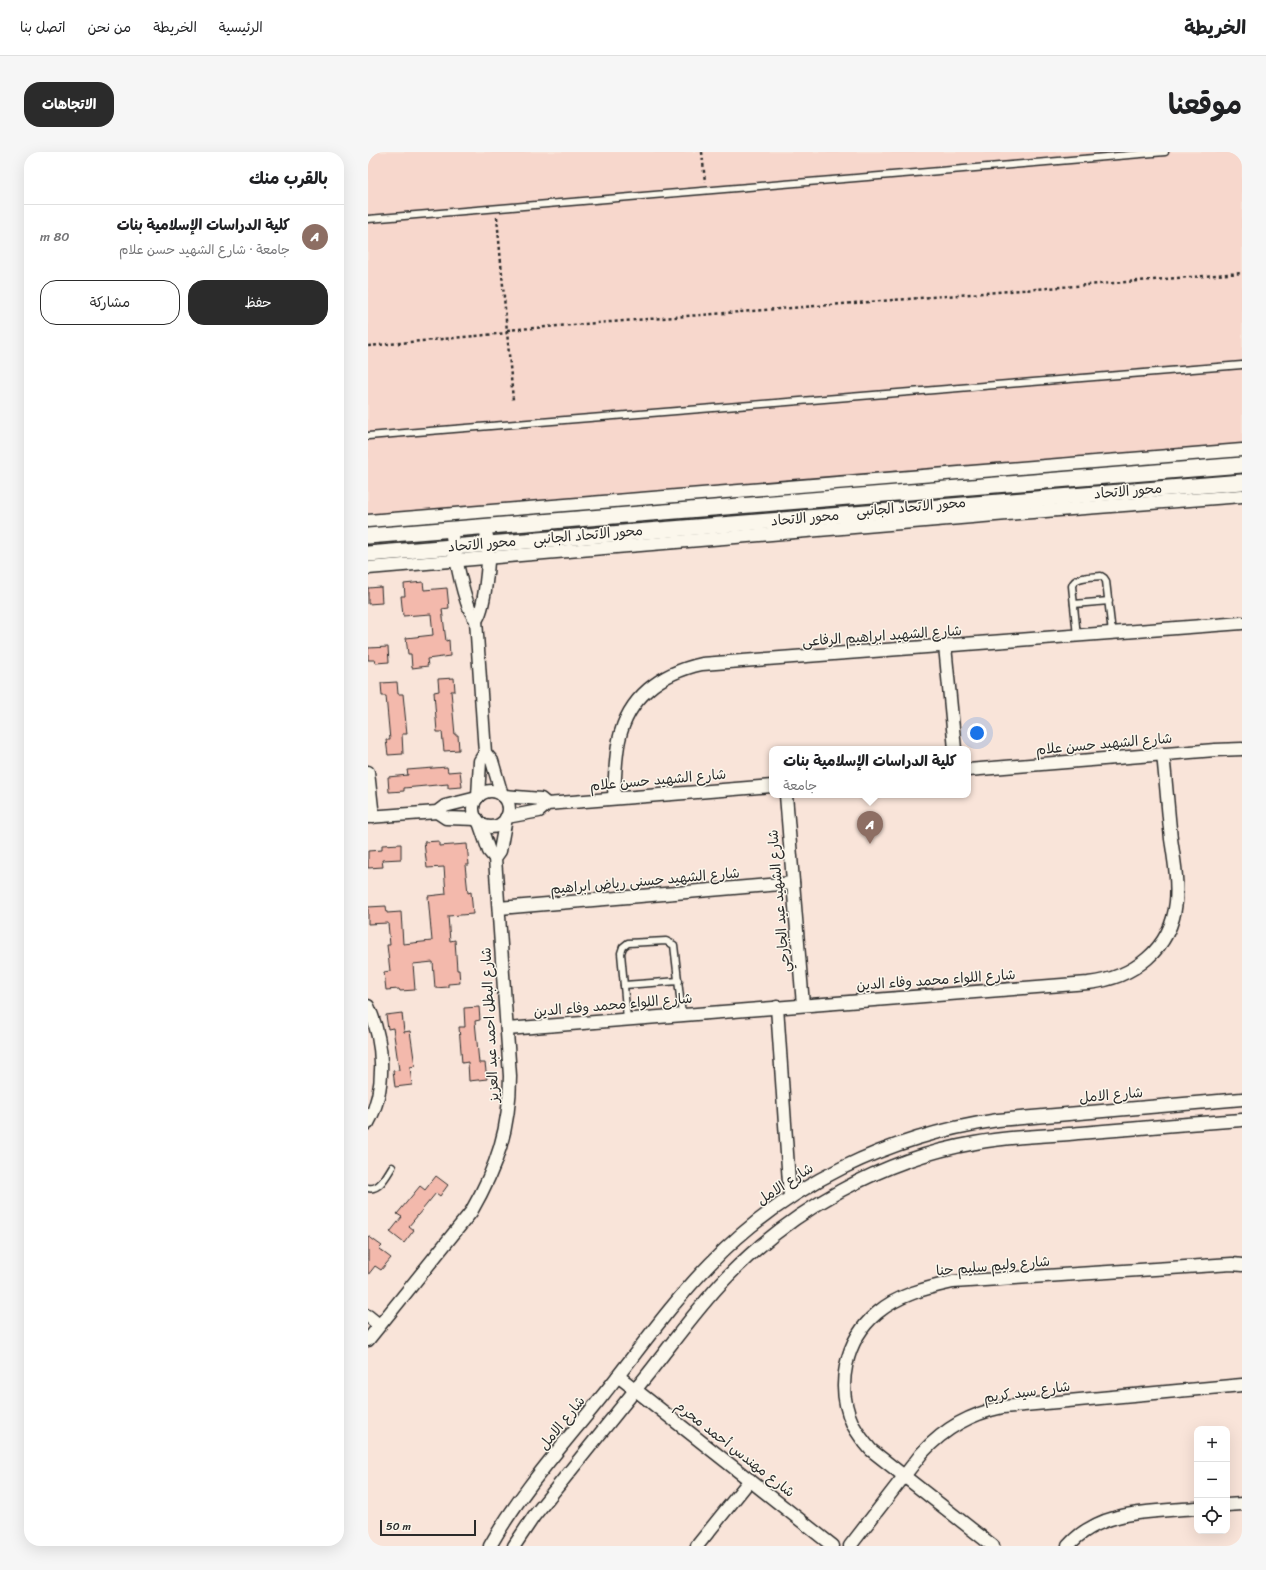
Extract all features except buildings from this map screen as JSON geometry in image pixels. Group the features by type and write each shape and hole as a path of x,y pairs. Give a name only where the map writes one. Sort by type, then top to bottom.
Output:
{"street":[{"path":"368,522 1242,450"},
{"name":"محور الاتحاد","path":"368,536 1242,465"},
{"name":"محور الاتحاد","path":"368,554 455,554 1242,482"},
{"name":"محور الاتحاد الجانبى","path":"488,551 1242,496"},
{"path":"476,620 481,611 488,551 485,527"},
{"path":"437,812 446,818 478,821 489,826 494,826 503,822 507,818 509,808 507,800 503,795 492,761 485,753 476,620 470,611 455,554 451,530"},
{"path":"368,568 455,554"},
{"name":"شارع الشهيد ابراهيم الرفاعى","path":"614,798 616,757 619,740 624,724 632,709 642,695 655,683 669,674 685,668 702,664 1242,623"},
{"path":"945,646 955,746"},
{"name":"شارع الشهيد حسن علام","path":"971,770 1242,749"},
{"path":"478,821 475,816 474,806 478,797 480,760 485,753"},
{"name":"شارع اللواء محمد وفاء الدين","path":"507,1029 1102,982 1116,978 1142,964 1161,943 1173,917 1176,903 1177,888 1162,754"},
{"path":"368,772 371,817 437,812 445,806 478,797 490,791 503,795"},
{"name":"شارع الشهيد حسن علام","path":"507,818 539,811 547,804 769,786"},
{"name":"شارع الشهيد حسن علام","path":"503,795 538,798 547,804"},
{"name":"شارع الشهيد عيد الجارحي","path":"786,798 802,1005"},
{"name":"شارع البطل احمد عبد العزيز","path":"495,858 500,851 507,818"},
{"name":"شارع البطل احمد عبد العزيز","path":"368,1340 471,1212 493,1169 507,1123 510,1100 507,1029 495,858 489,851 478,821"},
{"name":"شارع الشهيد حسنى رياض ابراهيم","path":"499,908 793,883"},
{"path":"368,1006 378,1037 380,1051 380,1079 375,1108 368,1123"},
{"path":"777,1007 790,1197"},
{"name":"شارع الامل","path":"490,1546 519,1500 693,1282 748,1228 790,1197 833,1172 866,1156 901,1142 949,1129 998,1120 1242,1098"},
{"path":"514,1546 534,1516 710,1296 746,1259 775,1234 807,1211 835,1194 876,1174 924,1155 975,1143 1242,1120"},
{"name":"شارع وليم سليم حنا","path":"993,1546 871,1450 861,1438 850,1418 844,1395 844,1380 850,1350 857,1336 866,1324 877,1313 890,1304 920,1290 953,1282 1232,1264 1242,1265"},
{"path":"368,1316 379,1325"},
{"name":"شارع مهندس أحمد محرم","path":"618,1376 833,1546"},
{"name":"شارع سيد كريم","path":"850,1546 922,1453 941,1434 964,1420 989,1410 1003,1407 1242,1385"},
{"path":"697,1546 750,1480"},
{"path":"1230,1505 1242,1504"},
{"path":"1068,1546 1097,1524 1117,1516 1194,1508"}],"lane":[{"path":"368,219 1165,152"},
{"path":"368,436 1242,365"},
{"path":"1077,636 1072,586 1074,580 1101,576 1106,581 1112,633"},
{"path":"1074,604 1109,601"},
{"path":"627,1019 621,953 625,945 666,940 672,942 675,947 682,1015"},
{"path":"624,985 678,981"},
{"path":"368,1188 376,1188 392,1167"}],"path":[{"path":"702,152 706,191"},
{"path":"496,208 513,400"},
{"path":"368,346 507,332 1242,272"}],"shaded area":[{"path":"368,152 1242,152 1242,470 368,540"}],"place":[{"name":"كلية الدراسات الإسلامية بنات","path":"870,844"}]}
